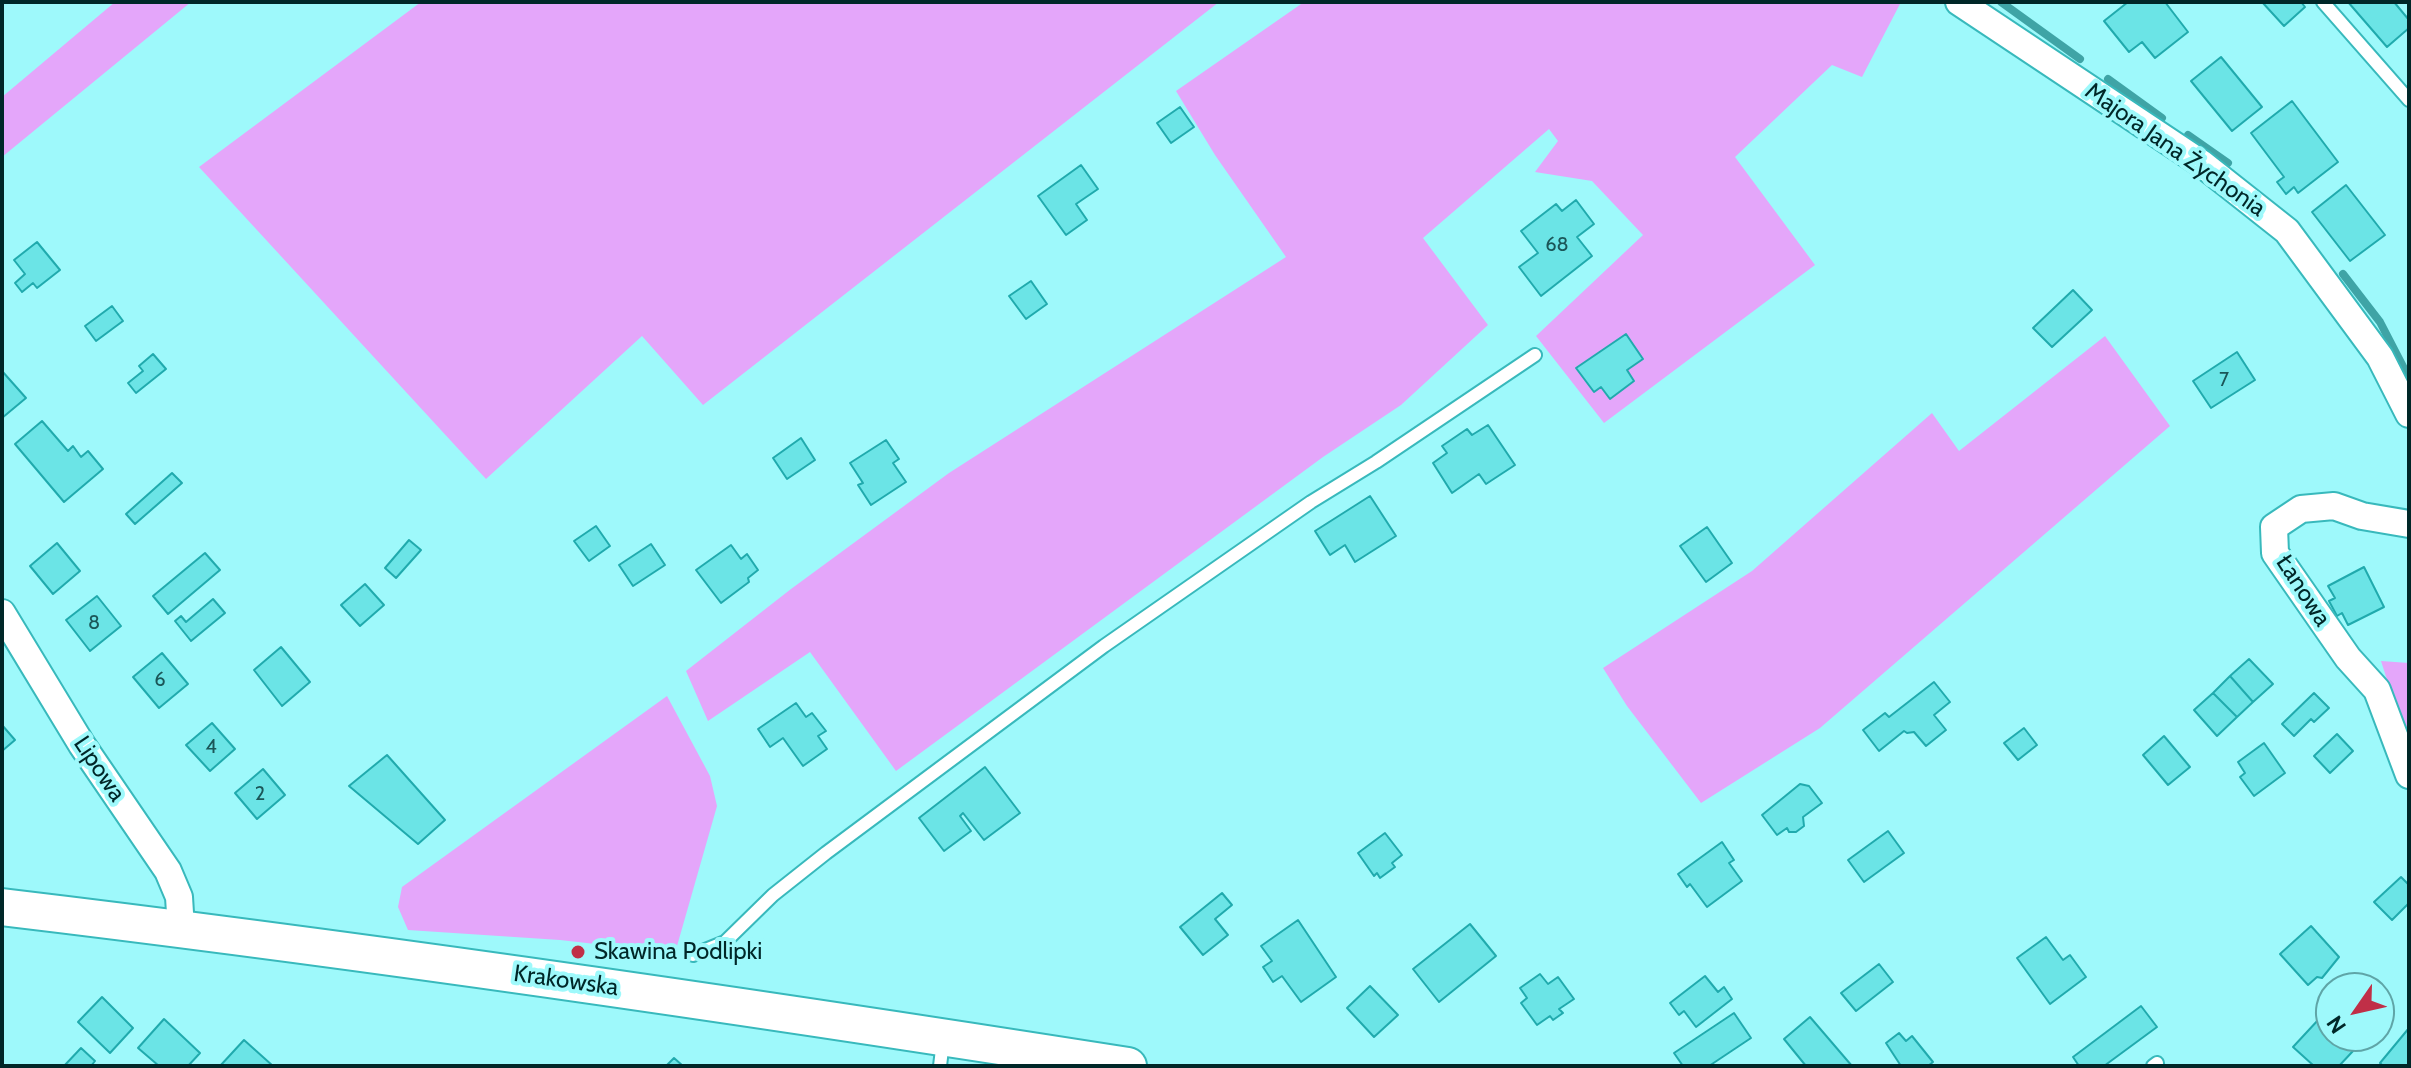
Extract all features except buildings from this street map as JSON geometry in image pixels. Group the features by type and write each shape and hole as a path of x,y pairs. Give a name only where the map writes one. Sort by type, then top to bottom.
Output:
{"main road":[{"name":"Krakowska","path":"2,907 567,981 942,1052 1128,1066"}],"street":[{"name":"Majora Jana Żychonia","path":"1959,2 2201,163 2287,231 2380,357 2409,414"},
{"name":"Łanowa","path":"2409,524 2362,516 2334,506 2301,509 2274,527 2275,553 2348,658 2377,690 2409,775"},
{"name":"Lipowa","path":"2,613 82,745 168,871 179,897 181,929"}],"lane":[{"path":"2323,2 2409,100"},
{"path":"693,955 725,942 773,895 826,853 1104,646 1311,502 1535,355"}],"shaded area":[{"path":"115,2 191,2 2,157 2,97"},
{"path":"421,2 1219,2 703,405 642,336 486,479 199,167"},
{"path":"1304,2 1901,2 1862,77 1832,65 1735,157 1815,265 1604,423 1536,336 1643,235 1592,181 1535,172 1558,141 1549,129 1423,238 1488,325 1401,405 1323,457 896,771 810,652 708,721 686,671 949,473 1286,257 1215,155 1176,91"},
{"path":"2105,336 2170,426 1820,728 1701,803 1627,706 1603,668 1752,571 1932,413 1959,451"},
{"path":"2381,661 2409,663 2409,748"},
{"path":"667,696 710,776 717,806 675,953 560,940 408,930 398,907 402,887"}],"waterway":[{"path":"2001,2 2080,59"},
{"path":"2108,79 2162,118"},
{"path":"2188,135 2228,163"},
{"path":"2343,274 2380,322 2409,378"}],"place":[{"name":"Skawina Podlipki","path":"578,952"}]}
